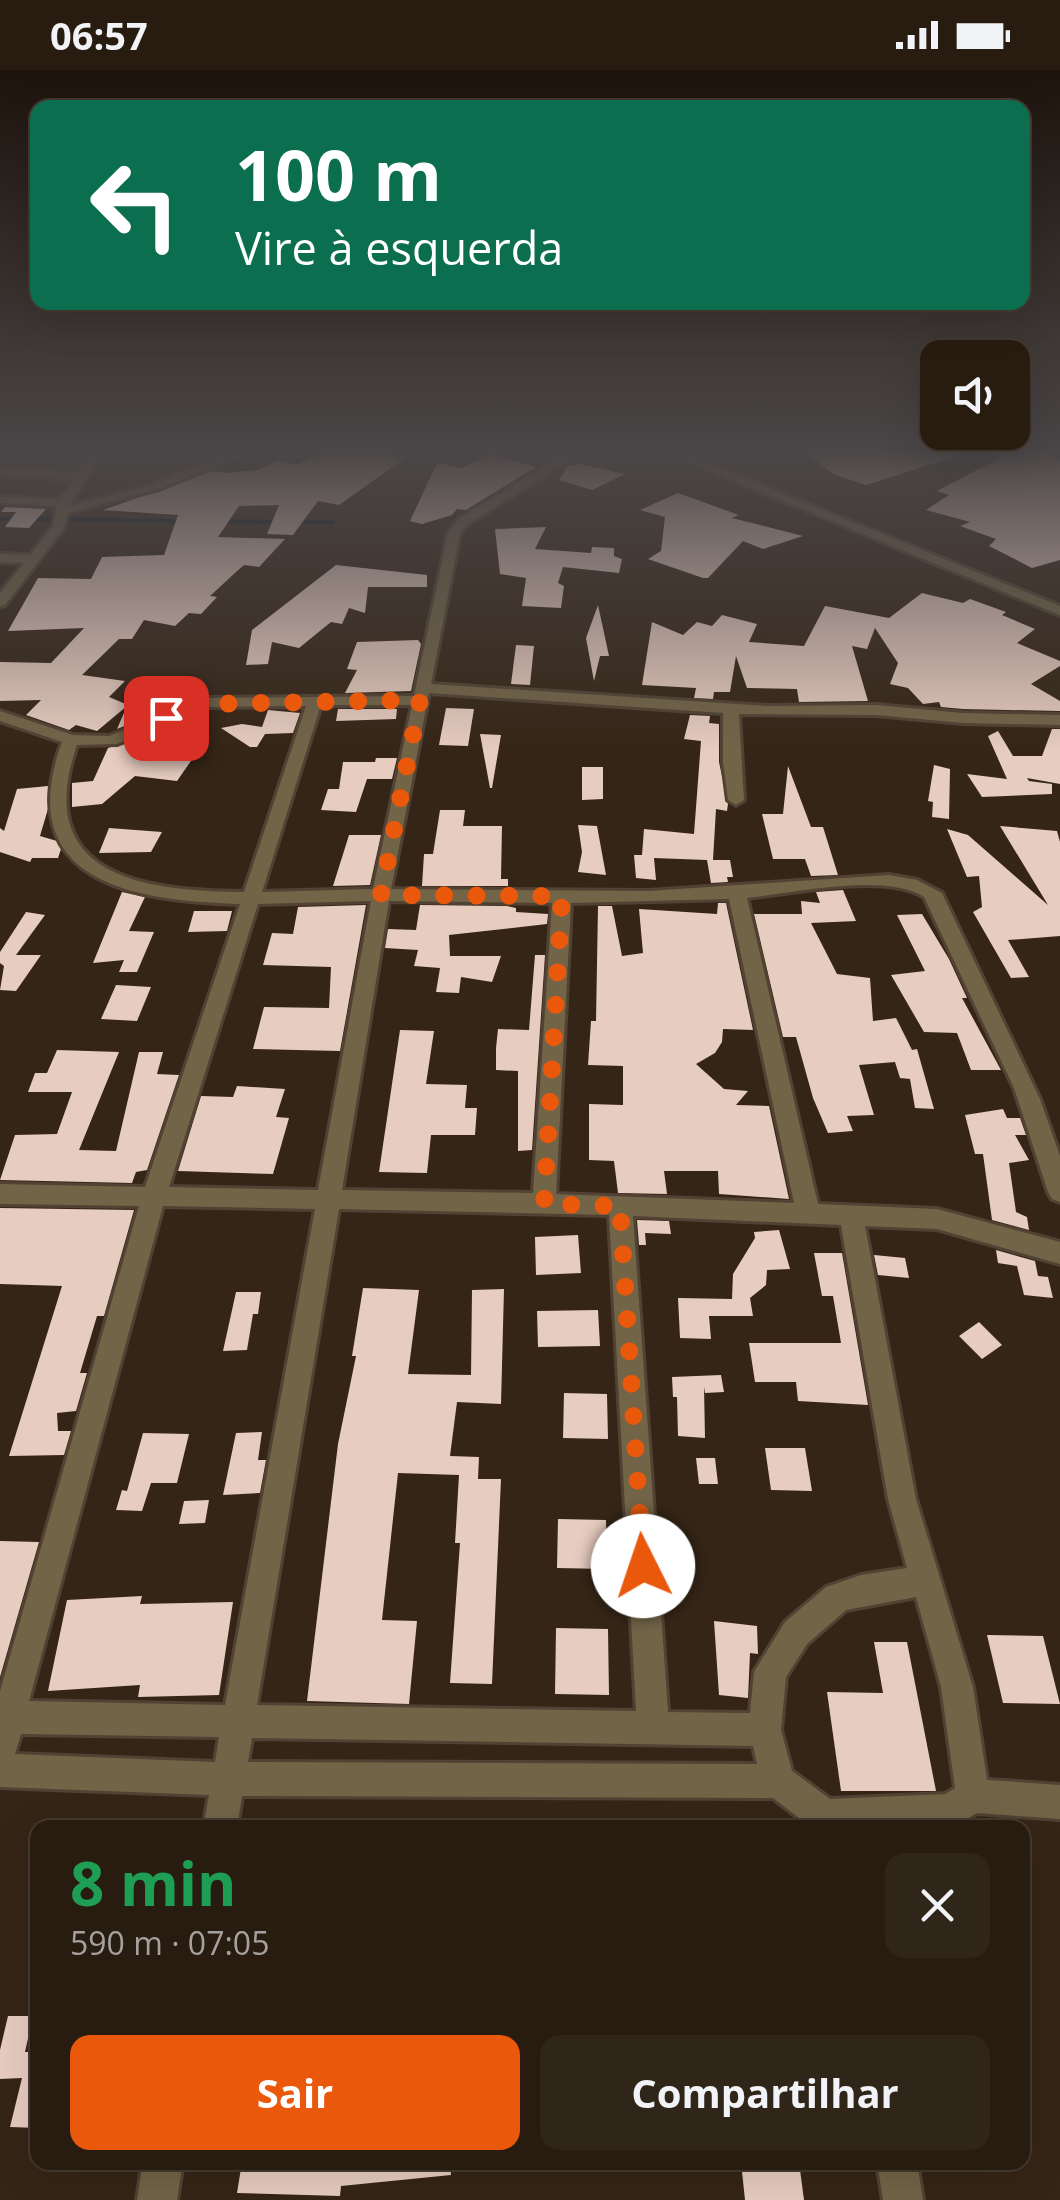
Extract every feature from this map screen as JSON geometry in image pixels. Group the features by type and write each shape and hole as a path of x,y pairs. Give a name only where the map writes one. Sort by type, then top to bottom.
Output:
{"street":[{"path":"0,602 37,552"},
{"path":"221,1820 381,895 450,552"},
{"path":"915,552 1060,611"},
{"path":"0,558 33,558"},
{"path":"0,716 71,740 121,738 207,704 420,694 1060,720"},
{"path":"0,1749 4,1716 154,1196 248,897 316,701"},
{"path":"731,709 736,800"},
{"path":"71,740 54,796 62,828 75,854 102,876 131,889 248,897 562,896 738,893 909,882 932,892 1026,1090 1060,1192"},
{"path":"738,893 808,1213"},
{"path":"544,1204 562,896"},
{"path":"0,1194 851,1214 937,1219 1060,1251"},
{"path":"620,1206 652,1725"},
{"path":"851,1214 902,1499 957,1687 973,1796"},
{"path":"825,1820 778,1781 765,1730 770,1672 796,1633 838,1598 861,1590 924,1580"},
{"path":"4,1716 765,1730"},
{"path":"0,1770 228,1778 778,1781"},
{"path":"849,1820 950,1811 973,1796 1060,1802"},
{"path":"157,2200 162,2170"},
{"path":"898,2170 902,2200"}],"building":[{"path":"273,552 259,567 244,565 210,596 217,597 201,614 189,613 175,626 144,620 132,639 119,639 82,675 125,681 109,697 152,715 117,729 127,706 97,731 76,725 69,730 26,715 41,700 0,701 0,662 51,663 84,628 8,631 38,578 91,579 102,557"},
{"path":"498,552 614,552 622,559 619,573 563,567 558,583 564,586 561,608 522,606 526,578 500,574"},
{"path":"659,552 732,552 708,578 648,559"},
{"path":"1002,552 1060,552 1060,560 1032,568"},
{"path":"336,565 427,575 427,587 368,587 365,613 349,608 342,624 331,622 299,648 272,642 268,664 246,665 252,630"},
{"path":"922,593 963,603 970,599 1006,612 1002,615 1035,629 1017,643 1060,661 1060,666 1031,684 1060,701 1060,711 923,704 908,688 890,684 898,663 875,628 867,649 852,646 868,701 799,702 797,689 747,688 736,656 730,692 714,692 713,699 694,698 696,688 642,685 652,622 683,635 697,622 712,626 722,615 757,624 749,642 804,646 825,606 889,618"},
{"path":"598,605 609,656 600,656 594,681 586,638"},
{"path":"418,640 421,644 411,691 345,693 357,670 347,669 357,642"},
{"path":"516,645 534,646 530,685 511,684"},
{"path":"446,708 474,709 468,746 439,745"},
{"path":"338,709 397,709 396,719 336,721"},
{"path":"268,710 300,713 293,733 265,734 257,747 250,747 221,728 242,724 262,727"},
{"path":"690,715 710,716 709,723 719,724 719,762 728,804 727,811 716,809 713,860 730,860 733,877 727,877 728,882 711,883 707,860 654,858 656,880 636,878 634,855 642,855 644,829 694,834 701,741 684,739"},
{"path":"1052,729 1060,729 1060,784 1027,778 1052,784 1052,794 982,797 967,774 1007,779 988,736 998,731 1013,756 1042,756"},
{"path":"152,734 209,735 177,781 135,776 102,804 72,807 72,783 93,781 108,748"},
{"path":"480,734 501,735 492,788 490,788"},
{"path":"376,758 397,758 392,779 367,779 356,812 321,810 328,789 339,789 343,762 375,762"},
{"path":"934,765 950,769 949,819 932,817 933,802 928,801"},
{"path":"788,766 811,827 823,827 838,875 811,876 805,859 773,859 762,814 783,814"},
{"path":"582,767 603,767 603,799 582,800"},
{"path":"48,786 48,809 40,836 57,841 61,849 58,858 32,858 30,862 0,852 0,828 4,831 17,789"},
{"path":"440,810 465,810 463,826 502,826 501,879 508,879 508,886 422,886 424,854 433,854"},
{"path":"578,825 597,826 606,875 578,872 582,852"},
{"path":"1000,826 1057,831 1060,842 1060,936 1008,940 1029,977 1011,978 973,912 982,907 979,876 967,877 947,829 968,835 1048,905"},
{"path":"109,828 162,832 151,852 99,853"},
{"path":"349,835 381,835 370,885 333,886"},
{"path":"843,890 856,921 811,923 837,974 870,978 873,1021 896,1018 912,1050 917,1049 934,1109 915,1108 910,1079 900,1078 895,1062 859,1065 874,1115 847,1116 853,1131 828,1133 813,1098 796,1037 783,1037 754,914 802,914 801,901 820,903 816,892"},
{"path":"122,892 145,897 129,931 154,932 137,972 119,972 124,960 93,963"},
{"path":"718,903 726,903 753,1030 723,1029 722,1042 715,1053 696,1064 724,1089 748,1091 736,1105 769,1106 789,1199 719,1194 718,1171 664,1171 667,1194 618,1193 614,1161 589,1160 589,1104 623,1105 623,1066 588,1065 591,1021 596,1021 598,906 612,906 622,956 643,953 639,909 717,914"},
{"path":"366,905 340,1051 253,1049 264,1007 329,1008 331,967 263,965 272,933 293,934 298,907"},
{"path":"420,905 507,906 516,908 516,912 548,914 547,924 449,935 450,956 501,956 492,982 461,977 459,993 436,992 440,968 414,966 418,950 385,948 388,929 416,930"},
{"path":"194,911 232,911 227,931 188,932"},
{"path":"26,912 45,915 16,955 41,955 16,991 0,990 4,966 0,963 0,952"},
{"path":"922,914 949,959 967,998 962,998 1001,1070 971,1070 957,1033 924,1032 891,975 925,971 897,915"},
{"path":"535,955 545,955 532,1150 518,1151 518,1071 496,1070 496,1048 498,1029 529,1030"},
{"path":"116,985 151,987 137,1021 101,1019"},
{"path":"400,1030 434,1031 426,1084 467,1085 465,1108 477,1108 475,1135 431,1135 427,1173 379,1172"},
{"path":"57,1050 119,1052 79,1150 116,1151 139,1052 163,1052 157,1074 179,1075 147,1170 136,1172 132,1183 0,1180 15,1135 57,1134 72,1092 28,1092 35,1073 47,1073"},
{"path":"237,1086 285,1089 276,1117 289,1118 273,1174 178,1171 201,1096 233,1097"},
{"path":"1003,1109 1007,1118 1020,1118 1026,1135 1015,1135 1029,1160 1009,1163 1016,1212 1027,1217 1029,1230 992,1220 983,1154 975,1154 965,1115"},
{"path":"0,1208 134,1210 104,1316 97,1316 80,1373 87,1373 76,1411 57,1413 58,1431 71,1431 64,1455 9,1456 62,1286 0,1284"},
{"path":"637,1220 669,1221 671,1234 645,1233 646,1245 639,1245"},
{"path":"779,1230 790,1269 767,1270 766,1285 750,1298 753,1316 709,1316 711,1339 680,1338 678,1298 732,1299 733,1274 755,1238 754,1232"},
{"path":"578,1235 581,1273 536,1275 535,1237"},
{"path":"996,1250 1035,1261 1038,1276 1048,1277 1053,1298 1024,1295 1017,1266 998,1263"},
{"path":"814,1253 842,1253 868,1405 798,1401 796,1382 755,1382 749,1343 841,1343 833,1296 822,1296"},
{"path":"874,1255 905,1258 909,1278 878,1275"},
{"path":"363,1288 419,1290 408,1374 471,1375 472,1290 504,1289 501,1404 457,1402 450,1456 479,1457 478,1479 501,1479 492,1684 450,1683 460,1543 455,1543 459,1475 398,1473 382,1620 417,1621 409,1704 307,1701 338,1444 356,1356 352,1356"},
{"path":"236,1292 261,1292 258,1314 253,1314 247,1350 223,1351"},
{"path":"598,1310 600,1346 538,1347 537,1311"},
{"path":"979,1322 1002,1345 982,1359 959,1336"},
{"path":"721,1375 724,1392 705,1393 704,1387 705,1438 678,1436 672,1377"},
{"path":"564,1393 607,1394 608,1439 563,1438"},
{"path":"262,1432 258,1460 266,1460 260,1493 223,1495 236,1433"},
{"path":"143,1433 189,1434 177,1483 151,1483 142,1511 116,1510 122,1490 127,1491"},
{"path":"765,1448 805,1448 812,1491 771,1490"},
{"path":"696,1458 715,1458 718,1484 699,1484"},
{"path":"209,1500 205,1523 179,1524 184,1501"},
{"path":"558,1519 606,1520 607,1569 557,1568"},
{"path":"0,1541 39,1542 0,1677"},
{"path":"142,1596 140,1604 233,1602 219,1695 138,1697 140,1685 48,1691 67,1600"},
{"path":"714,1621 757,1626 758,1654 750,1653 748,1698 719,1695"},
{"path":"556,1628 608,1629 609,1695 555,1694"},
{"path":"987,1635 1043,1636 1060,1704 1003,1703"},
{"path":"874,1642 907,1642 936,1791 841,1791 827,1692 883,1693"},
{"path":"8,2016 30,2016 25,2052 30,2045 30,2128 10,2127 22,2078 0,2079 0,2050"},
{"path":"241,2170 451,2170 451,2175 341,2186 340,2196 237,2193"},
{"path":"742,2170 800,2170 804,2200 745,2200"}],"route":[{"path":"166,718 207,704 420,700 381,895 562,896 544,1204 620,1206 643,1566"}]}
